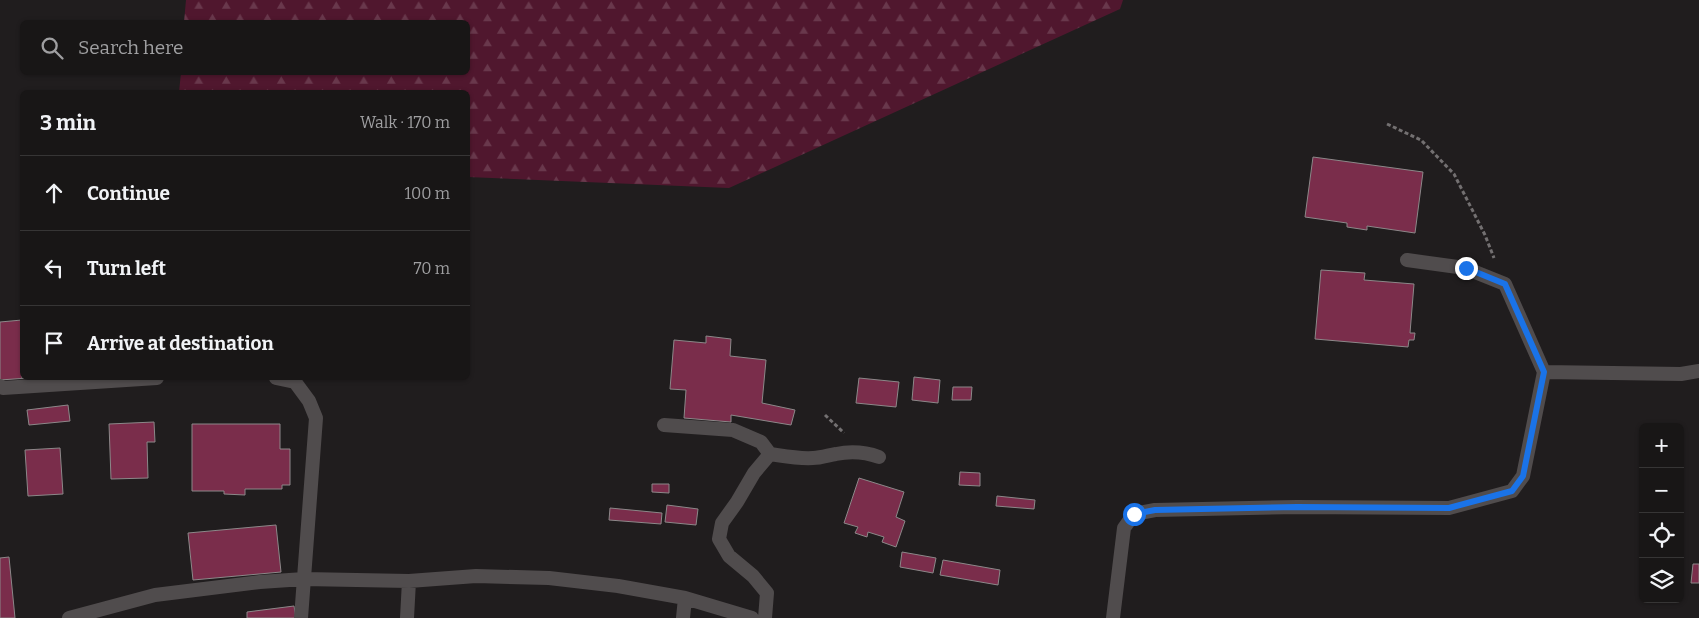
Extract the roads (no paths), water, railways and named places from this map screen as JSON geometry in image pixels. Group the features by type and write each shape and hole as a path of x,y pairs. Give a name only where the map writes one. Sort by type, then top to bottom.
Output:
{"street":[{"path":"1113,618 1124,528 1134,514 1155,510 1278,507 1449,508 1512,491 1523,476 1544,372 1505,284 1466,268 1408,260"},
{"path":"1544,372 1681,374 1699,371"},
{"path":"0,386 3,388 126,380"},
{"path":"286,380 295,382 309,401 316,418 301,618"},
{"path":"664,425 733,430 761,442 770,454 786,457 815,458 853,452 879,457"},
{"path":"765,618 767,593 753,576 729,556 719,539 722,523 754,473 770,454"},
{"path":"69,618 155,594 260,582 304,579 409,581 476,576 550,578 628,588 685,598 752,618"},
{"path":"407,618 409,581"},
{"path":"683,618 685,598"}]}
